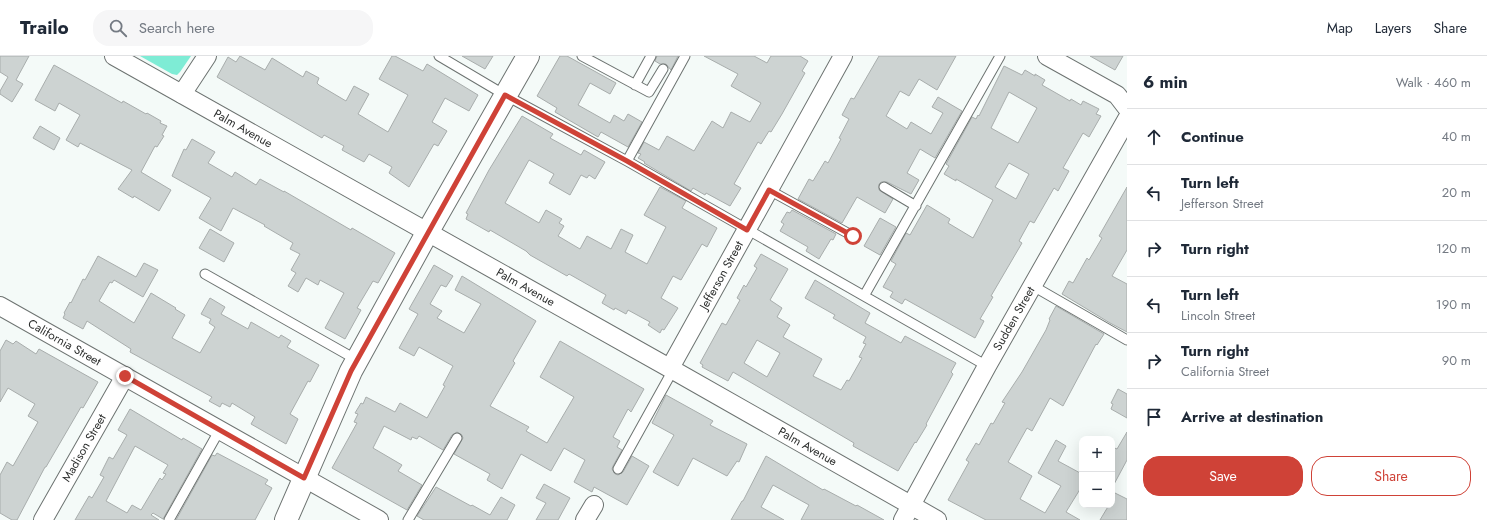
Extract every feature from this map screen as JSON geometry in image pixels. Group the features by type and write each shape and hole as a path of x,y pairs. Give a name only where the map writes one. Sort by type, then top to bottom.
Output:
{"street":[{"name":"Palm Avenue","path":"114,56 671,369 907,513 937,520"},
{"path":"182,94 207,56"},
{"path":"286,520 357,360 427,233 528,56"},
{"name":"Jefferson Street","path":"671,369 843,56"},
{"path":"1047,56 1117,95 1127,108"},
{"name":"Sudden Street","path":"907,513 987,366 1127,119"},
{"name":"California Street","path":"0,306 379,520"},
{"name":"Madison Street","path":"43,520 125,376"}],"lane":[{"path":"438,56 505,95 627,161 987,366"},
{"path":"582,56 649,92 663,69"},
{"path":"635,85 651,56"},
{"path":"627,161 685,56"},
{"path":"864,296 1000,56"},
{"path":"884,187 916,206"},
{"path":"769,190 853,236"},
{"path":"205,274 357,360"},
{"path":"1033,286 1127,340"},
{"path":"618,469 671,369"},
{"path":"169,520 219,431"},
{"path":"408,520 457,438"}],"green space":[{"path":"140,56 191,56 177,75 172,74"}],"building":[{"path":"0,56 29,56 16,80 23,84 12,102 0,94 0,91 8,77 0,72"},
{"path":"240,56 265,70 272,58 303,77 306,71 319,78 317,83 319,85 346,101 354,86 369,94 358,114 388,132 408,95 379,79 392,56 395,56 423,71 427,64 478,95 469,111 445,98 432,122 447,131 438,146 434,144 409,187 389,173 392,167 369,154 364,162 342,150 344,146 324,135 322,138 217,77 228,57 236,62"},
{"path":"462,56 493,56 485,69"},
{"path":"560,56 567,56 616,83 610,94 590,83 578,105 610,123 614,115 624,121 628,114 642,122 628,147 601,132 598,137 555,112 557,108 537,96"},
{"path":"657,56 678,56 671,70 666,64 660,64 655,61"},
{"path":"704,56 754,56 767,63 771,56 800,56 808,61 802,71 805,73 782,114 771,132 769,131 761,144 758,142 734,184 741,188 730,206 693,188 691,191 638,158 641,154 638,153 644,142 659,150 667,136 694,151 712,121 723,128 731,112 750,122 761,103 731,86 738,74"},
{"path":"879,56 956,56 937,90 919,79 909,96 900,91 886,116 907,129 911,122 931,134 943,113 932,107 938,97 962,111 935,158 920,149 907,173 919,180 911,194 887,182 881,182 879,184 879,190 893,199 885,213 857,197 842,223 798,199 809,179 813,181 825,161 828,163 841,139 839,138 849,119 842,115 851,98 854,99"},
{"path":"1090,56 1123,56 1115,70"},
{"path":"54,65 122,103 123,101 146,114 147,113 161,121 160,123 167,126 162,135 164,136 157,147 155,146 141,172 171,190 159,211 134,196 133,198 118,189 132,170 80,143 78,147 66,140 80,115 59,103 55,111 35,100"},
{"path":"1004,66 1022,75 1025,70 1035,76 1035,74 1045,80 1042,85 1070,101 1071,99 1081,105 1083,101 1099,109 1096,114 1101,116 1089,137 1083,133 1063,168 1069,171 1058,191 1054,188 1034,223 1030,221 1019,241 1022,243 991,296 993,297 980,319 984,321 975,338 905,299 902,304 890,297 893,292 883,287 896,264 891,261 906,233 910,235 927,205 950,219 948,223 973,238 993,200 956,179 956,181 944,174 949,166 946,164 972,117 976,119 978,115 979,116","holes":["1009,92 1037,108 1018,143 991,128","1009,163 1029,174 1016,199 995,187"]},
{"path":"522,116 553,134 550,138 581,155 584,150 605,162 595,179 589,175 587,178 581,175 570,195 549,183 554,174 529,160 505,203 539,223 546,210 562,219 559,223 564,226 558,236 580,249 587,236 611,249 621,229 633,235 625,252 647,264 666,227 644,215 660,187 686,201 682,208 717,228 707,247 702,244 681,280 673,276 661,298 678,308 664,330 662,329 660,333 648,325 650,322 628,310 626,314 615,308 614,310 602,303 606,295 569,274 567,276 490,230 489,232 466,219 468,214 466,213 489,170"},
{"path":"40,126 60,138 54,150 33,138"},
{"path":"192,139 215,152 208,163 232,177 235,172 256,185 260,179 284,191 351,230 352,228 395,253 378,283 373,281 357,308 361,310 345,339 325,328 344,293 320,280 318,285 306,278 298,292 288,286 296,273 291,270 300,254 290,249 293,243 264,226 265,225 233,208 221,231 199,218 211,198 172,176 184,149 186,150"},
{"path":"1127,187 1127,250 1112,276 1127,284 1127,332 1062,294 1069,281 1073,283 1087,258 1089,260 1102,238 1099,236"},
{"path":"792,210 836,234 833,240 831,239 819,259 806,251 808,247 780,231 784,224 781,222 787,212 790,213"},
{"path":"880,218 896,227 880,255 864,246"},
{"path":"210,229 234,243 224,262 199,248"},
{"path":"761,254 788,269 770,300 782,308 777,317 790,325 783,337 822,359 813,376 841,390 847,380 849,381 862,358 859,357 866,344 863,343 866,337 833,318 835,315 805,298 815,280 870,313 865,323 901,343 905,336 956,363 951,372 953,374 926,424 927,425 898,471 853,446 854,443 733,372 728,381 702,367 703,365 700,363 722,323 726,325 740,300 737,298 744,285 746,287 757,268 754,266","holes":["757,340 780,353 767,377 744,363"]},
{"path":"98,256 136,277 144,263 158,270 143,297 114,280 112,283 110,282 99,301 134,323 151,293 185,315 172,338 200,353 215,327 209,323 211,319 201,314 210,298 225,307 221,314 248,329 251,322 279,338 281,335 291,341 287,347 319,365 310,382 308,381 290,414 298,419 286,444 251,424 255,417 232,403 230,407 222,403 220,407 209,401 212,397 130,352 131,349 87,321 83,329 63,318 70,302 71,303 83,279 85,280"},
{"path":"434,265 453,276 446,287 441,285 430,304 442,311 437,318 464,333 481,304 455,290 462,276 536,321 513,361 515,363 490,406 529,427 526,431 547,443 574,397 540,377 560,341 644,389 631,412 628,409 613,437 620,441 617,447 622,450 612,469 615,474 618,475 623,472 632,456 649,466 627,505 594,487 592,492 574,482 585,460 564,448 551,471 521,454 502,489 487,480 490,474 454,454 463,438 462,435 457,432 452,435 443,450 419,436 417,439 412,437 411,440 384,426 373,448 402,465 398,471 422,485 407,510 332,468 357,423 354,422 358,414 355,413 361,403 363,404 366,397 395,412 400,403 427,418 445,386 443,385 453,366 419,347 414,356 399,348 418,314 409,309"},
{"path":"1056,306 1104,334 1097,345 1096,344 1063,406 1050,398 1032,431 1027,428 1008,462 1032,476 1020,499 1045,513 1061,486 1038,473 1056,440 1066,446 1058,461 1079,472 1079,491 1066,512 1080,520 986,520 948,500 969,462 966,460 976,443 979,445 991,423 993,424 1005,403 1002,402 1022,372 1046,330 1050,320 1049,319"},
{"path":"6,340 13,344 16,341 36,354 39,349 98,382 45,467 17,520 12,520 0,513 0,475 7,462 13,466 38,422 28,416 35,404 8,388 0,402 0,351"},
{"path":"1118,389 1127,394 1127,418 1111,409 1113,404 1111,403"},
{"path":"666,395 713,421 710,425 747,444 739,462 737,461 727,476 693,458 678,486 653,472 674,435 652,423"},
{"path":"130,409 182,440 183,438 202,449 163,519 153,513 151,515 159,520 75,520 89,496 92,498 104,477 100,475 109,457 113,459 127,435 118,430","holes":["135,446 168,465 163,473 166,474 162,480 160,478 141,510 132,505 127,513 106,501"]},
{"path":"1127,432 1127,460 1115,482 1115,448 1117,449"},
{"path":"217,453 268,480 265,484 272,488 255,520 176,520 212,455 215,456"},
{"path":"766,456 823,490 824,489 856,506 857,505 884,520 801,520 809,505 773,485 761,507 784,520 731,520 743,501"},
{"path":"544,484 570,498 558,520 536,520 546,503 536,498"},
{"path":"436,487 490,515 501,497 515,505 507,520 424,520 417,516"},
{"path":"1115,493 1127,499 1127,520 1100,520 1107,508 1115,508"}],"route":[{"path":"125,376 219,431 304,478 351,371 505,95 627,161 747,230 769,190 853,236"}]}
